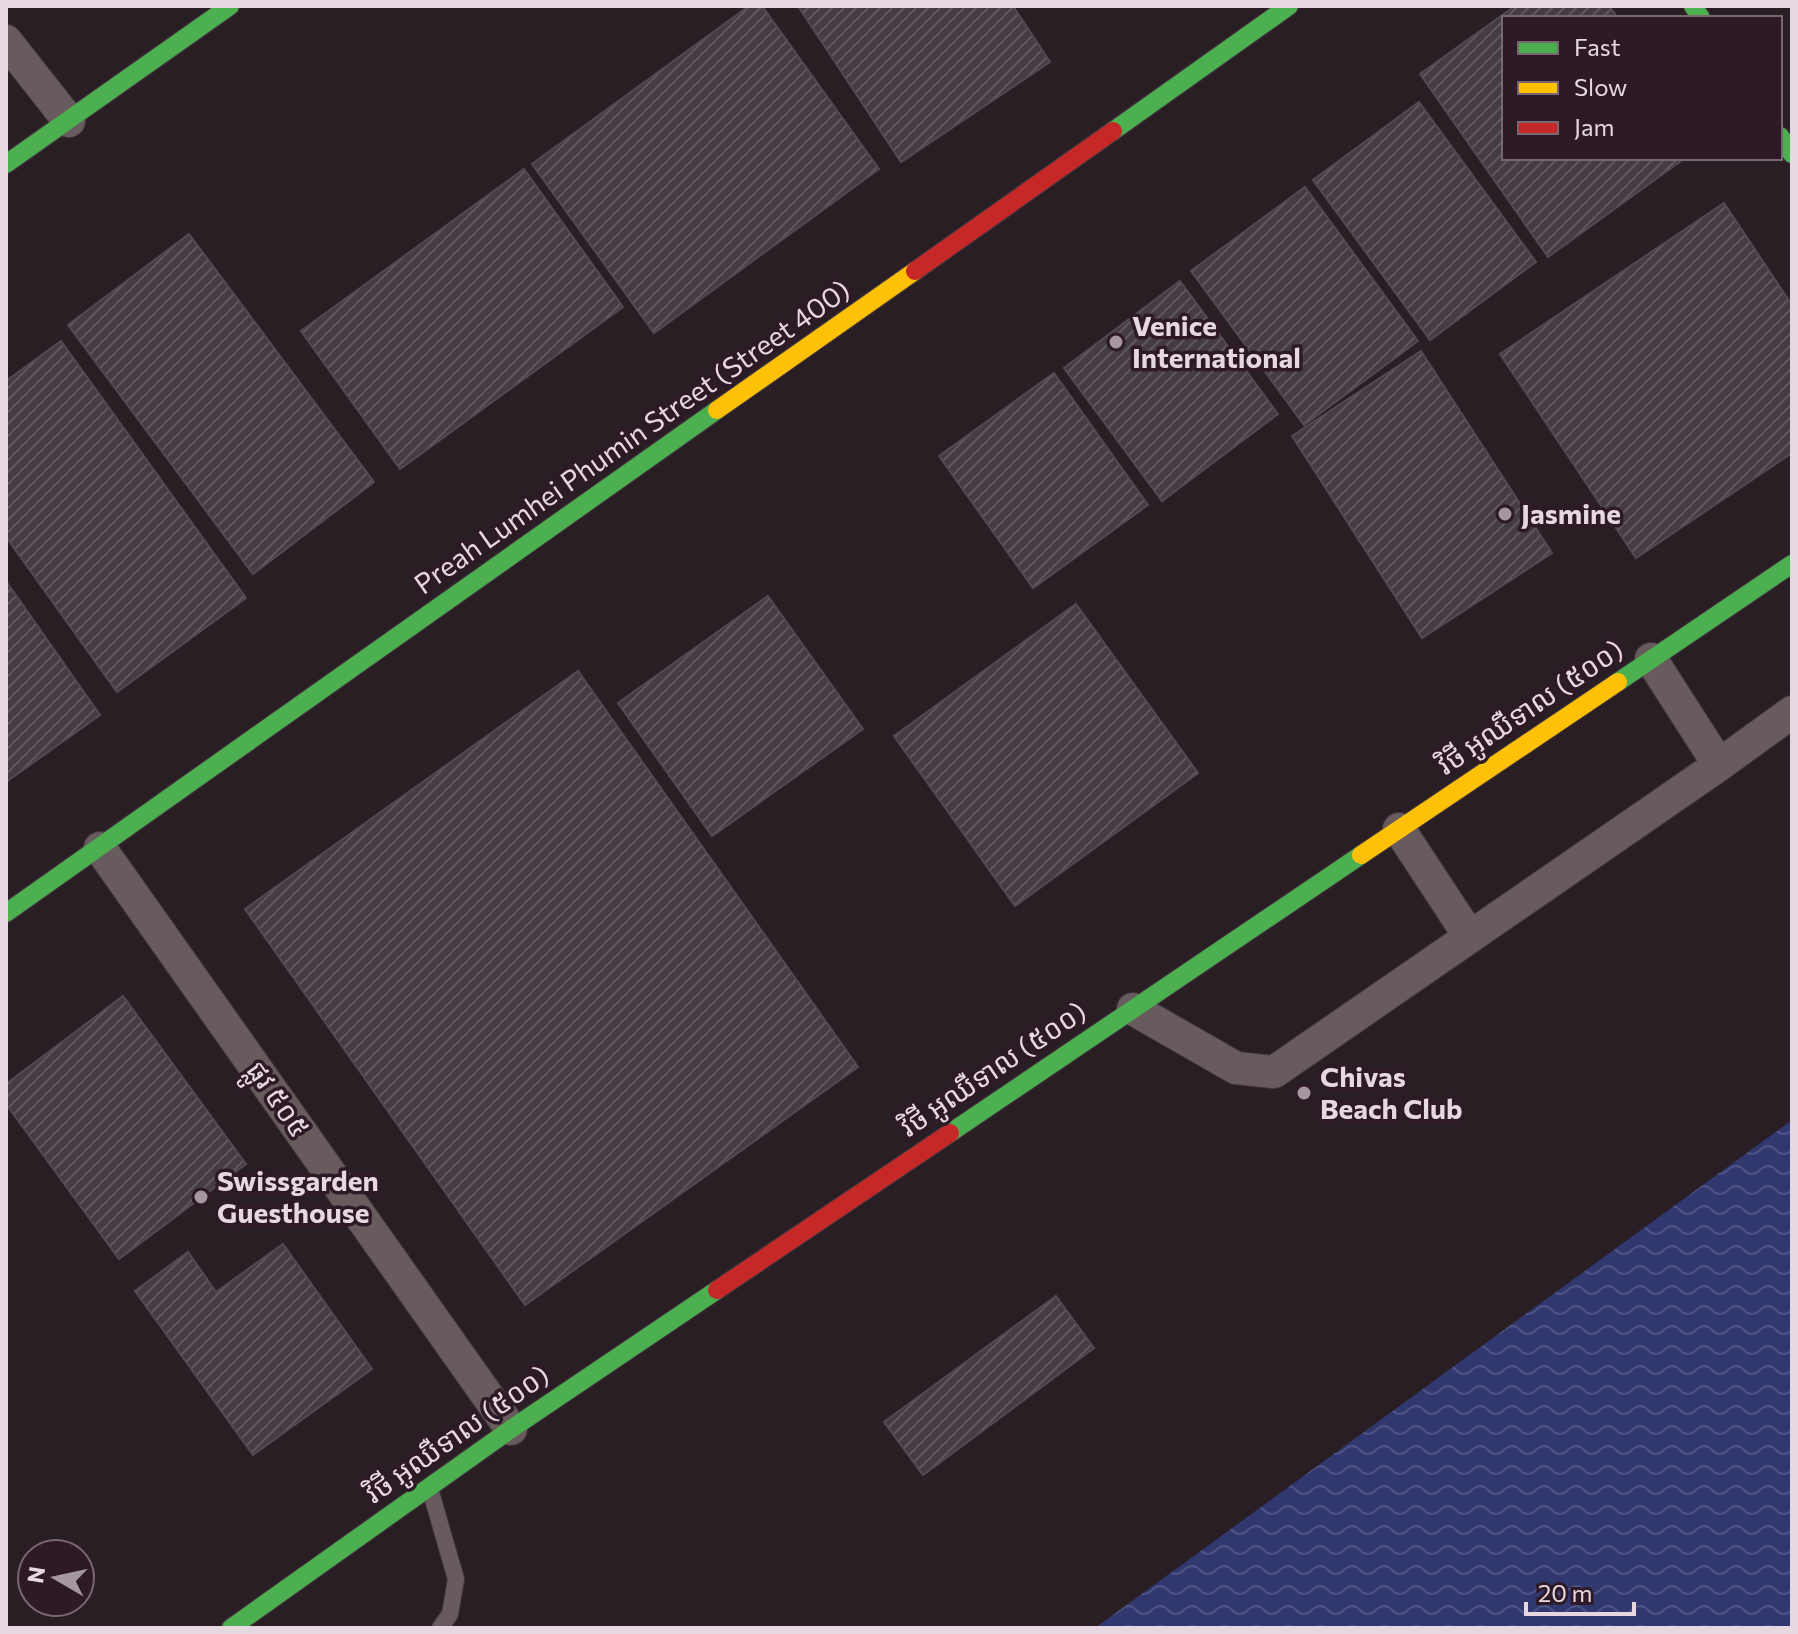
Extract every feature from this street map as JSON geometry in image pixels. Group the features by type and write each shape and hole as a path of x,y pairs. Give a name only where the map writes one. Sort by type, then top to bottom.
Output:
{"street":[{"path":"6,164 230,6"},
{"name":"Preah Lumhei Phumin Street (Street 400)","path":"6,913 1289,6"},
{"path":"6,41 69,121"},
{"name":"វិថី អូឈឺទាល (៥០០)","path":"231,1628 511,1429 1792,564"},
{"path":"1651,659 1719,765"},
{"path":"1133,1009 1236,1068 1274,1072 1792,712"},
{"path":"1399,829 1470,937"},
{"name":"ផ្លូវ ៥០៥","path":"100,848 511,1429"}],"lane":[{"path":"430,1487 456,1579 450,1614 440,1628"}],"water":[{"path":"1792,1120 1792,1628 1095,1628"}],"building":[{"path":"749,6 762,6 879,169 654,333 532,164"},
{"path":"798,6 1013,6 1050,62 901,162"},
{"path":"1515,6 1609,6 1616,16 1502,16 1502,160 1682,160 1548,257 1420,74"},
{"path":"1419,102 1536,262 1430,340 1313,180"},
{"path":"524,169 623,307 400,469 301,331"},
{"path":"1305,187 1418,341 1304,425 1191,271"},
{"path":"1724,203 1792,305 1792,453 1636,558 1500,354"},
{"path":"189,234 374,482 253,574 68,325"},
{"path":"1180,281 1278,414 1162,501 1064,368"},
{"path":"61,341 246,598 117,692 6,537 6,381"},
{"path":"1421,351 1552,553 1422,638 1292,436"},
{"path":"1054,373 1148,505 1033,588 939,456"},
{"path":"6,581 100,715 6,782"},
{"path":"768,596 863,729 712,836 618,703"},
{"path":"1076,604 1198,773 1015,906 894,736"},
{"path":"578,671 858,1067 525,1305 245,909"},
{"path":"123,996 246,1164 119,1259 6,1104 6,1084"},
{"path":"283,1244 372,1369 253,1455 135,1291 188,1252 216,1292"},
{"path":"1056,1296 1094,1348 923,1475 884,1422"}],"traffic: fast":[{"path":"6,164 230,6"},
{"path":"1113,131 1289,6"},
{"path":"1693,6 1700,16"},
{"path":"1782,139 1792,154"},
{"path":"6,913 717,410"},
{"path":"1618,682 1792,564"},
{"path":"950,1133 1361,855"},
{"path":"231,1628 511,1429 717,1290"}],"traffic: slow":[{"path":"717,410 915,271"},
{"path":"1361,855 1618,682"}],"traffic: jam":[{"path":"915,271 1113,131"},
{"path":"717,1290 950,1133"}],"place":[{"name":"Venice International","path":"1116,342"},
{"name":"Jasmine","path":"1505,514"},
{"name":"Chivas Beach Club","path":"1304,1093"},
{"name":"Swissgarden Guesthouse","path":"201,1197"}]}
